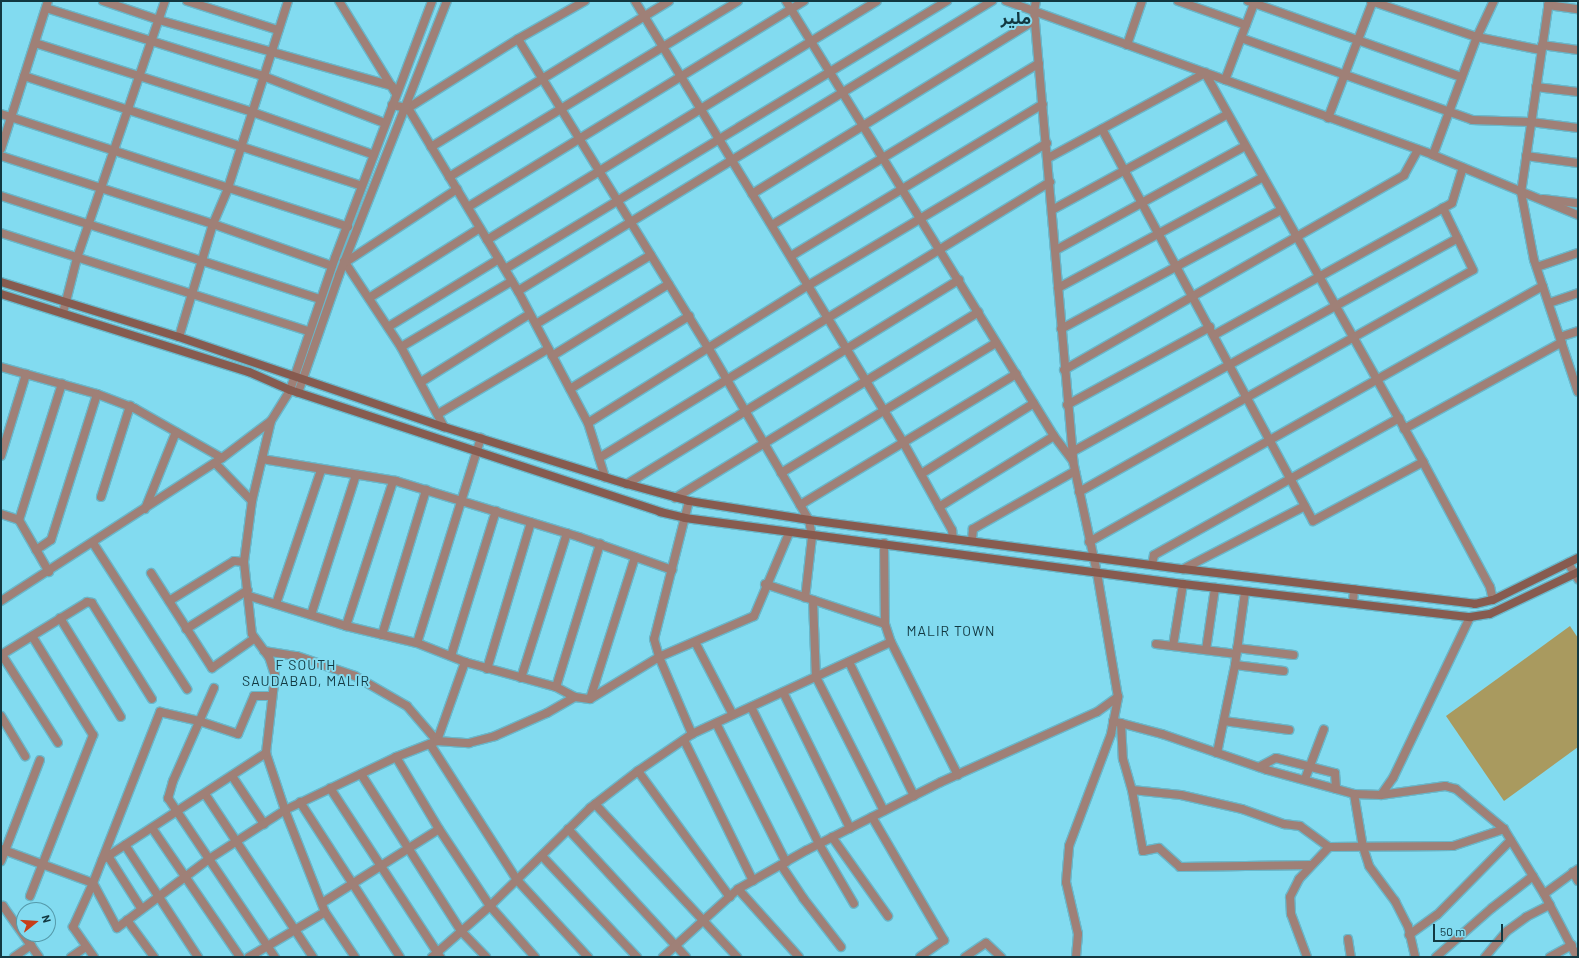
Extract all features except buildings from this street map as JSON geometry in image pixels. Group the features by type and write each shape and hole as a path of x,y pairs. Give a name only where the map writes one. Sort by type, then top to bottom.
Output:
{"main road":[{"path":"1,282 179,337 444,427 626,484 689,501 809,520 972,540 1183,569 1475,604 1493,600 1578,558"},
{"path":"1,294 248,372 298,393 660,512 685,518 812,537 884,543 1245,592 1470,617 1490,614 1577,575"}],"street":[{"path":"103,1 158,20 394,89"},
{"path":"63,313 77,258 115,151 165,1"},
{"path":"187,1 278,30"},
{"path":"179,337 191,293 204,260 213,224 228,188 288,1"},
{"path":"339,1 394,89"},
{"path":"355,957 325,912 285,810 266,753 274,675 264,651 252,634 244,562 252,500 271,421 290,390 320,299 392,105 394,89 432,1"},
{"path":"298,393 345,262 447,1"},
{"path":"392,105 406,108 518,39 585,1"},
{"path":"635,1 848,349 921,474 952,530 954,538"},
{"path":"431,147 669,1"},
{"path":"449,177 561,107 738,1"},
{"path":"786,1 941,250 1054,436 1073,461"},
{"path":"468,207 804,1"},
{"path":"487,240 877,1"},
{"path":"505,269 947,1"},
{"path":"518,291 992,1"},
{"path":"1006,1 1433,155 1578,216"},
{"path":"1036,1 1034,11 1047,143 1064,370 1073,461 1089,542 1097,573 1118,697 1117,722 1123,758 1132,790 1142,851 1159,848 1180,867 1311,865"},
{"path":"1127,45 1142,1"},
{"path":"1178,1 1246,26"},
{"path":"1328,118 1372,1 1477,37 1542,48 1578,50"},
{"path":"1433,155 1477,37 1493,1"},
{"path":"1225,80 1246,26 1252,2 1462,77"},
{"path":"1578,9 1548,3 1521,192 1537,267 1561,340 1575,370 1578,392"},
{"path":"1,150 47,4 151,43 263,76 385,123"},
{"path":"752,194 1035,20"},
{"path":"1241,38 1448,114 1472,120 1531,122 1578,128"},
{"path":"518,39 689,316 809,520 812,537 809,599 816,677 884,812"},
{"path":"34,43 252,112 374,155"},
{"path":"772,226 1039,63"},
{"path":"1205,73 1399,418 1490,586 1493,600"},
{"path":"1048,158 1205,73"},
{"path":"24,76 362,186"},
{"path":"1536,87 1578,92"},
{"path":"791,256 1043,104"},
{"path":"406,108 468,207 536,324 588,423 605,477"},
{"path":"1,114 348,227"},
{"path":"1052,210 1228,114"},
{"path":"1102,129 1248,397 1313,521 1423,462"},
{"path":"588,423 809,285 1047,143"},
{"path":"1056,250 1245,146"},
{"path":"1064,370 1297,239 1404,175 1418,150"},
{"path":"1,156 101,190 213,224 332,266"},
{"path":"1526,156 1578,163"},
{"path":"1214,335 1452,203 1463,168"},
{"path":"1058,288 1263,177"},
{"path":"599,458 1050,182"},
{"path":"345,262 456,189"},
{"path":"1,196 204,260 320,299"},
{"path":"1535,198 1578,203"},
{"path":"1079,492 1473,270 1443,208"},
{"path":"1061,329 1281,210"},
{"path":"369,298 480,228"},
{"path":"1,233 309,332"},
{"path":"1072,452 1458,238"},
{"path":"1537,267 1578,253"},
{"path":"536,324 651,255"},
{"path":"388,327 499,259"},
{"path":"345,262 401,347 444,427"},
{"path":"626,484 746,412 959,280"},
{"path":"401,347 512,281"},
{"path":"438,414 669,284"},
{"path":"1089,542 1378,381 1543,286"},
{"path":"1549,303 1578,294"},
{"path":"675,498 978,312"},
{"path":"420,382 530,314"},
{"path":"570,389 689,316"},
{"path":"1067,405 1210,327"},
{"path":"1404,429 1578,331"},
{"path":"781,473 996,342"},
{"path":"1,367 97,394 130,406 176,432 219,461 252,500"},
{"path":"1,456 26,374"},
{"path":"800,504 1016,374"},
{"path":"19,520 62,384"},
{"path":"36,550 51,540 97,394"},
{"path":"921,474 1034,403"},
{"path":"102,497 130,406"},
{"path":"1152,564 1154,555 1399,418"},
{"path":"2,599 49,572 219,461 271,421"},
{"path":"146,509 176,432"},
{"path":"939,507 1054,436"},
{"path":"416,643 463,502 481,438"},
{"path":"262,459 393,481 567,533 672,570"},
{"path":"276,604 321,470"},
{"path":"972,540 973,529 1075,471"},
{"path":"311,615 356,475"},
{"path":"346,626 393,481"},
{"path":"382,635 426,490"},
{"path":"689,501 654,639 659,658 692,734"},
{"path":"1183,569 1305,506"},
{"path":"451,656 496,512"},
{"path":"1,514 19,520 49,572"},
{"path":"487,668 531,522"},
{"path":"521,678 567,533"},
{"path":"248,593 276,604 346,626 416,643 465,662 556,687 576,697 590,699 659,658 754,616 765,584 789,533"},
{"path":"93,543 187,689"},
{"path":"884,543 885,624 891,642 958,775"},
{"path":"556,687 600,544"},
{"path":"590,699 635,557"},
{"path":"169,601 234,560 244,562"},
{"path":"1568,563 1577,575"},
{"path":"151,573 212,668 255,638"},
{"path":"765,584 885,624"},
{"path":"1173,646 1182,584"},
{"path":"1206,650 1215,588"},
{"path":"1353,603 1354,589"},
{"path":"1217,753 1235,665 1245,592"},
{"path":"186,629 248,593"},
{"path":"58,743 2,652 32,636 87,602 92,603 152,699"},
{"path":"1381,795 1393,778 1470,617"},
{"path":"60,618 121,717"},
{"path":"30,896 44,864 92,735 32,636"},
{"path":"695,642 733,716"},
{"path":"330,788 436,956 595,804 638,771 692,734 891,642"},
{"path":"1156,644 1206,650 1294,655"},
{"path":"264,651 297,656 355,676 407,706 434,742 517,880 588,957"},
{"path":"434,742 465,662"},
{"path":"849,662 914,796"},
{"path":"1235,665 1284,672"},
{"path":"214,688 167,793 168,798 275,957"},
{"path":"783,692 850,828"},
{"path":"94,957 73,927 105,858 160,712 199,721 238,734 254,696 271,696"},
{"path":"3,850 93,883 117,928 157,896 209,859 300,802 396,757 434,742 470,742 495,736 547,713 576,697"},
{"path":"663,957 738,889 832,837 958,775 1097,712 1118,697"},
{"path":"751,707 819,844 854,904"},
{"path":"1,716 26,756"},
{"path":"1224,721 1288,730"},
{"path":"1117,722 1259,767 1354,794 1381,795 1450,787 1456,789 1504,829 1544,894 1577,957"},
{"path":"1076,957 1078,934 1066,882 1069,846 1117,722"},
{"path":"716,723 784,863 803,898 841,947"},
{"path":"1305,779 1324,729"},
{"path":"684,740 753,881"},
{"path":"105,858 266,753"},
{"path":"396,757 439,829 490,906 535,957"},
{"path":"1259,767 1276,758 1335,773 1336,789"},
{"path":"1,861 3,850 40,760"},
{"path":"638,771 730,897"},
{"path":"361,774 461,931 486,957"},
{"path":"232,776 264,824"},
{"path":"1132,790 1181,795 1242,809 1284,824 1300,826 1329,847 1453,846 1504,829"},
{"path":"205,794 313,957"},
{"path":"1354,794 1363,847 1369,866 1395,901 1408,926 1415,957"},
{"path":"300,802 354,882 400,957"},
{"path":"595,804 737,957"},
{"path":"872,817 944,940 920,957"},
{"path":"152,828 240,957"},
{"path":"322,903 439,829"},
{"path":"568,829 686,957"},
{"path":"832,837 888,916"},
{"path":"1409,935 1437,915 1511,840"},
{"path":"125,845 198,957"},
{"path":"1307,957 1291,914 1290,897 1299,879 1329,847"},
{"path":"542,856 637,957"},
{"path":"105,858 141,908"},
{"path":"1544,894 1576,870 1578,881"},
{"path":"1436,957 1492,908 1533,876"},
{"path":"738,889 799,957"},
{"path":"1485,957 1507,931 1526,917 1550,905"},
{"path":"1,908 3,906 39,957"},
{"path":"249,957 269,947 325,912"},
{"path":"127,920 154,957"},
{"path":"1348,939 1351,957"},
{"path":"965,957 986,943 1001,957"},
{"path":"1550,957 1572,945"},
{"path":"14,957 31,946"},
{"path":"71,957 86,947"}],"shaded area":[{"path":"1570,626 1578,638 1578,747 1504,801 1446,716"}],"district":[{"name":"ملیر","path":"1016,18"},
{"name":"MALIR TOWN","path":"951,631"},
{"name":"F SOUTH SAUDABAD, MALIR","path":"306,674"}]}
